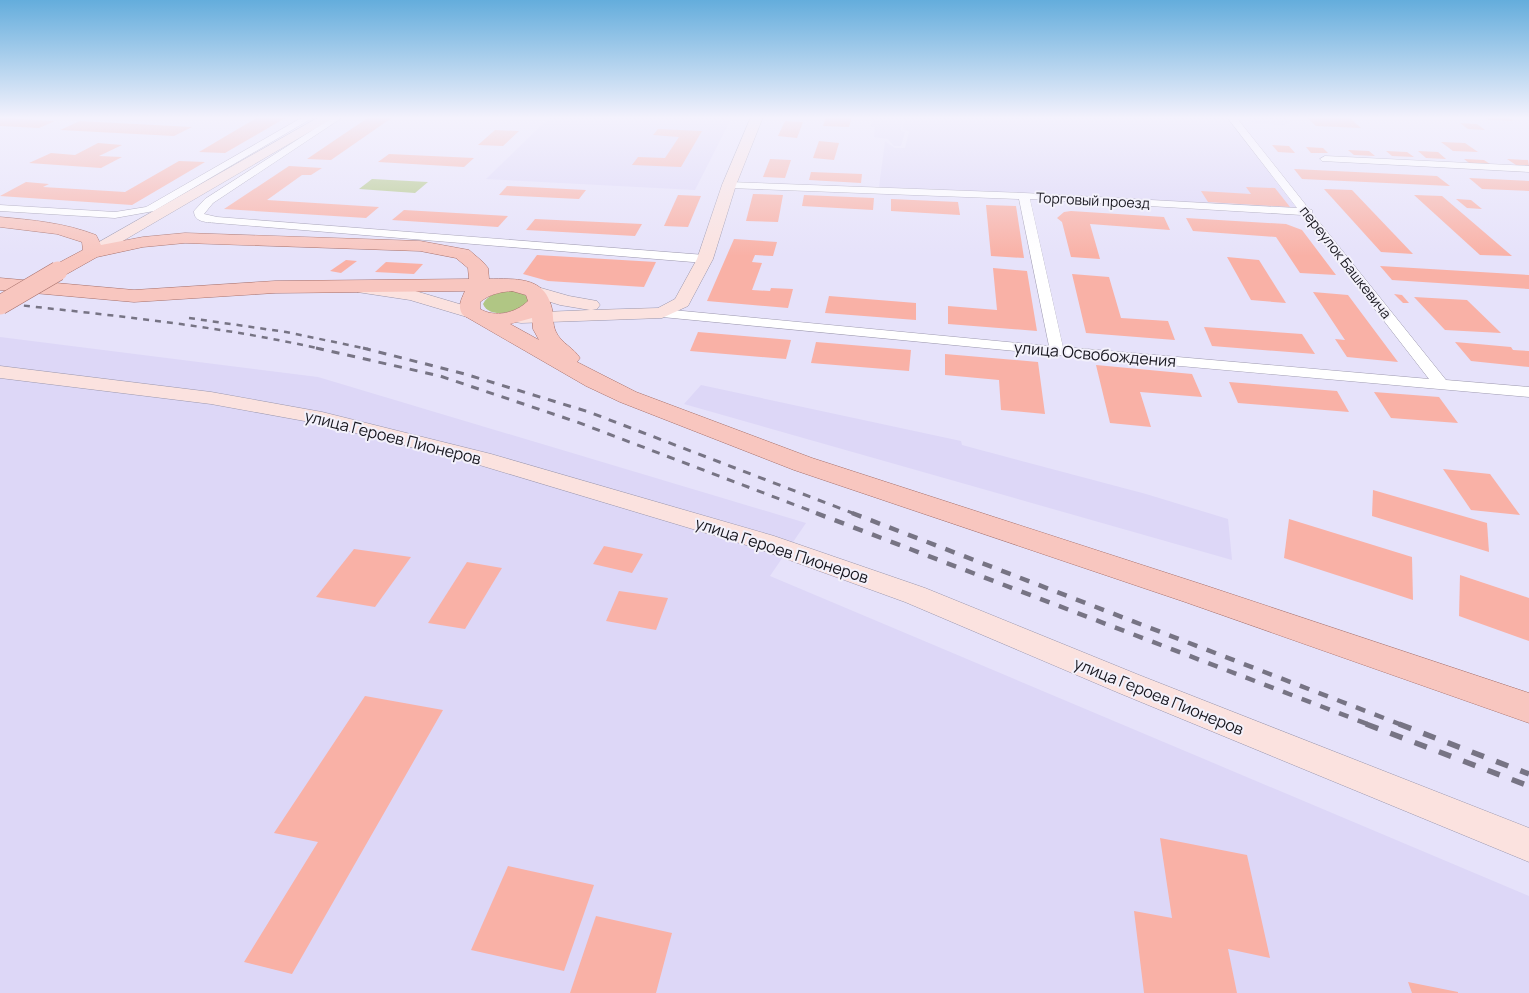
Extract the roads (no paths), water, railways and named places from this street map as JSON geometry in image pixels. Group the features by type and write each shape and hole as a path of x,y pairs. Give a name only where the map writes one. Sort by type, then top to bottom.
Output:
{"main road":[{"path":"0,222 64,230 91,246"},
{"path":"0,305 91,246 185,238 212,238 420,246 443,250 469,258 478,268 482,307"},
{"path":"0,284 134,296 275,287 361,287 524,313 538,302"},
{"path":"482,307 488,289 510,285 524,287 538,302 544,329 554,346 594,381"},
{"path":"482,307 594,381 628,397 804,464 1196,594 1529,708"}],"street":[{"path":"0,208 115,215 129,214 150,209 234,163"},
{"path":"91,246 237,163"},
{"path":"267,163 209,201 199,211 199,215 203,218 227,221 705,259"},
{"path":"538,302 662,313 682,302 705,259 729,185 739,163"},
{"name":"переулок Башкевича","path":"1266,163 1308,212 1442,384"},
{"path":"1414,163 1529,169"},
{"path":"1442,165 1452,174 1529,178"},
{"name":"Торговый проезд","path":"729,185 1024,196 1308,212"},
{"path":"1024,196 1057,351"},
{"path":"361,287 482,307"},
{"path":"538,302 583,304 662,313"},
{"name":"улица Освобождения","path":"662,313 1057,351 1529,392"},
{"name":"улица Героев Пионеров","path":"0,372 177,393 259,405 322,418 483,458 765,542 862,574 1138,688 1529,844"}],"railway":[{"path":"0,303 201,327 316,348"},
{"path":"189,318 286,332 368,349"},
{"path":"316,348 321,349"},
{"path":"316,348 440,376 577,422 819,514"},
{"path":"363,348 465,374 589,412 855,514"},
{"path":"816,513 1370,725"},
{"path":"852,513 1402,725"},
{"path":"1366,724 1529,786"},
{"path":"1399,724 1529,774"}]}
